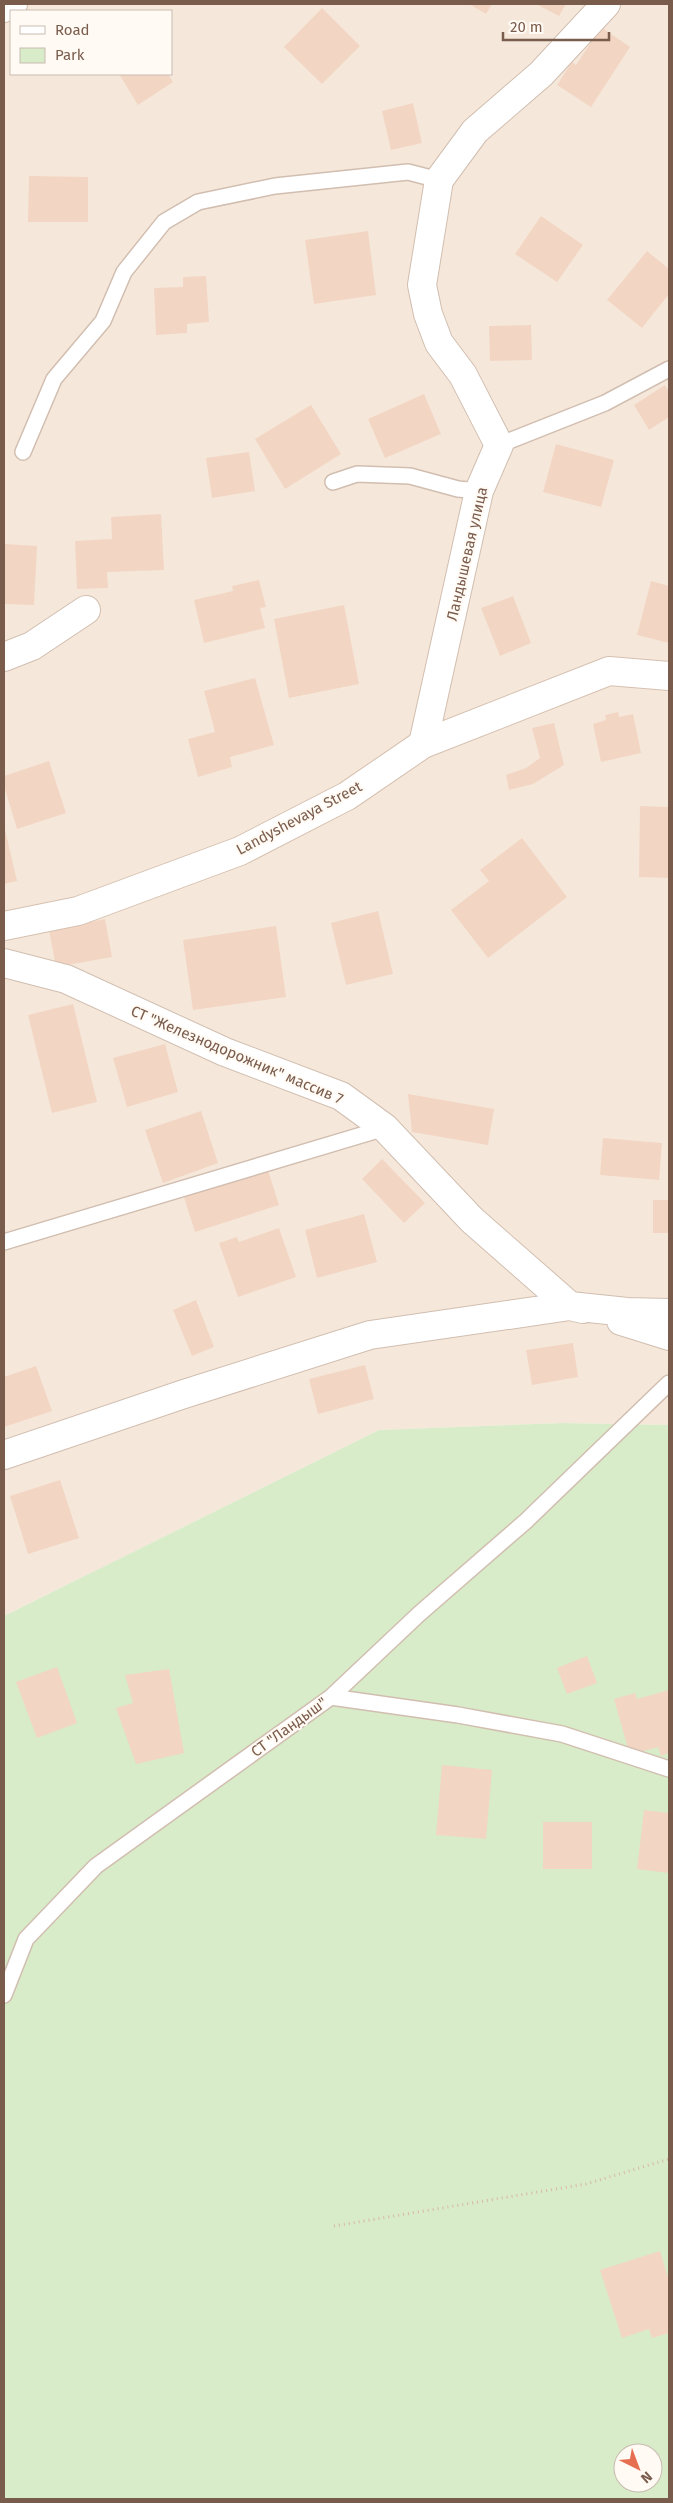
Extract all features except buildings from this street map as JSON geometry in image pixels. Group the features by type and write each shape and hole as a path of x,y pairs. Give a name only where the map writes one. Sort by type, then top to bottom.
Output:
{"street":[{"path":"4,8 14,4"},
{"path":"499,445 463,375 438,343 428,314 422,285 439,180 475,131 541,74 606,4"},
{"name":"Ландышевая улица","path":"424,744 480,491 499,445"},
{"path":"4,658 32,646 86,610"},
{"name":"Landyshevaya Street","path":"4,926 78,911 240,851 347,796 424,744 609,671 669,676"},
{"name":"СТ \"Железнодорожник\" массив 7","path":"4,962 66,979 225,1052 341,1096 385,1128 472,1220 570,1306"},
{"path":"4,1456 184,1394 370,1335 570,1306 627,1312 669,1313"},
{"path":"570,1306 669,1336"}],"lane":[{"path":"23,452 54,379 103,321 124,272 164,222 198,202 276,186 408,172 439,180"},
{"path":"499,445 605,404 669,369"},
{"path":"333,482 357,474 410,476 458,489 480,491"},
{"path":"4,1242 385,1128"},
{"path":"331,1697 418,1614 526,1521 669,1383"},
{"name":"СТ \"Ландыш\"","path":"4,1995 26,1939 96,1866 331,1697 458,1715 562,1734 669,1769"}],"path":[{"path":"334,2226 586,2184 669,2159"}],"shaded area":[{"path":"4,4 669,4 669,1425 562,1423 379,1430 4,1616"}],"green space":[{"path":"562,1423 669,1425 669,2499 4,2499 4,1616 379,1430"}]}
